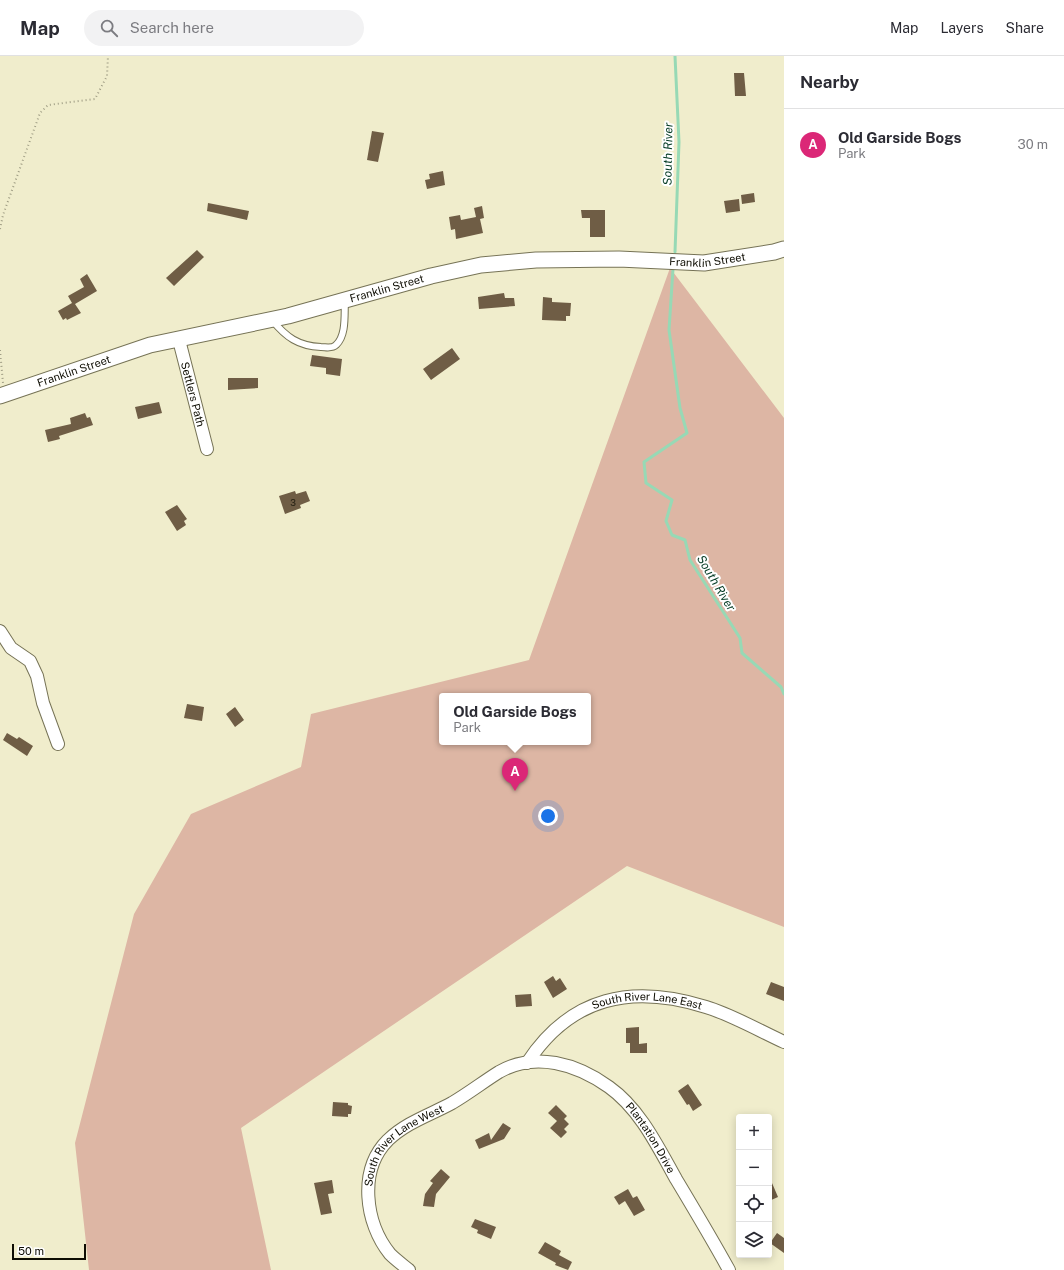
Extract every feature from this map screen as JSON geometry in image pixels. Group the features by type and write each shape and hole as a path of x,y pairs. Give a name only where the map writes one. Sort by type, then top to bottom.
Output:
{"street":[{"name":"Franklin Street","path":"2,390 150,345 272,320 431,276 500,262 618,259 704,263 774,252 784,249"},
{"name":"Settlers Path","path":"179,340 208,449"},
{"path":"0,631 11,648 30,661 37,676 43,703 58,744"},
{"name":"South River Lane East","path":"527,1063 539,1044 556,1027 571,1016 587,1006 627,997 658,997 706,1007 784,1042"},
{"name":"Plantation Drive","path":"527,1063 544,1061 578,1069 595,1077 624,1100 656,1143 729,1270"},
{"name":"South River Lane West","path":"409,1270 390,1254 377,1230 368,1191 369,1178 375,1159 388,1141 417,1119 451,1103 499,1072 527,1063"}],"lane":[{"path":"272,320 292,341 309,347 333,348 337,344 344,325 345,300"}],"path":[{"path":"0,229 3,215 40,113 48,105 95,99 107,76 108,56"},
{"path":"0,350 2,390"}],"shaded area":[{"path":"670,268 784,418 784,927 627,866 241,1128 271,1270 89,1270 75,1143 134,914 191,814 301,767 311,714 529,660"}],"building":[{"path":"734,73 744,73 746,96 735,96"},
{"path":"372,131 384,133 378,162 367,160"},
{"path":"443,171 445,185 427,189 425,180 430,179 429,174"},
{"path":"754,193 755,202 742,204 741,195"},
{"path":"739,199 740,211 726,213 724,201"},
{"path":"208,203 249,211 247,220 207,211"},
{"path":"482,206 484,218 480,219 483,233 456,239 455,229 451,230 449,217 460,215 461,220 476,217 474,208"},
{"path":"581,210 605,210 605,237 590,237 590,218 582,218"},
{"path":"197,250 204,257 174,286 166,278"},
{"path":"87,274 97,291 75,304 81,313 67,320 66,318 63,320 58,311 72,303 68,296 84,287 80,279"},
{"path":"504,293 505,298 514,298 515,306 479,309 478,297"},
{"path":"543,297 552,298 552,302 571,303 570,316 566,316 566,321 542,320"},
{"path":"452,348 460,359 431,380 423,369"},
{"path":"312,355 342,359 340,376 326,374 326,368 310,366"},
{"path":"228,378 258,378 258,388 228,390"},
{"path":"159,402 162,413 138,419 135,407"},
{"path":"85,413 87,418 90,417 93,425 59,436 60,439 48,442 45,430 71,424 70,418"},
{"path":"295,491 296,494 306,491 310,501 300,505 301,508 285,514 279,496"},
{"path":"177,505 187,519 184,521 186,525 177,531 165,512"},
{"path":"187,704 204,707 202,721 184,718"},
{"path":"235,707 244,720 235,727 226,714"},
{"path":"7,733 17,739 19,737 33,746 27,756 3,740"},
{"path":"553,976 556,981 560,978 567,989 553,998 544,982"},
{"path":"771,982 784,987 784,1001 766,994"},
{"path":"531,994 532,1006 516,1007 515,995"},
{"path":"639,1027 639,1044 647,1043 647,1053 630,1053 630,1043 626,1043 626,1028"},
{"path":"688,1084 702,1105 693,1111 678,1091"},
{"path":"333,1102 348,1103 348,1105 352,1106 351,1114 348,1114 348,1117 332,1116"},
{"path":"556,1105 567,1116 564,1119 569,1124 564,1129 567,1132 561,1138 550,1128 557,1121 548,1113"},
{"path":"503,1123 511,1128 504,1139 479,1149 475,1140 489,1133 491,1140"},
{"path":"441,1169 450,1177 436,1194 434,1207 423,1206 425,1194 433,1183 430,1181"},
{"path":"332,1180 334,1193 328,1194 332,1213 321,1215 314,1183"},
{"path":"772,1183 778,1197 772,1200"},
{"path":"628,1189 633,1198 637,1196 645,1210 634,1216 625,1201 619,1205 614,1197"},
{"path":"475,1219 496,1227 491,1239 477,1233 478,1230 471,1227"},
{"path":"777,1233 784,1238 784,1253 772,1244 772,1240"},
{"path":"545,1242 561,1251 559,1255 572,1262 568,1270 555,1265 556,1263 538,1253"}],"waterway":[{"name":"South River","path":"675,56 679,142 675,252"},
{"name":"South River","path":"673,269 669,330 680,408 687,433 644,462 646,483 672,500 666,521 672,535 685,540 690,560 740,638 742,653 781,687 784,694"}],"place":[{"name":"Old Garside Bogs","path":"515,791"}]}
